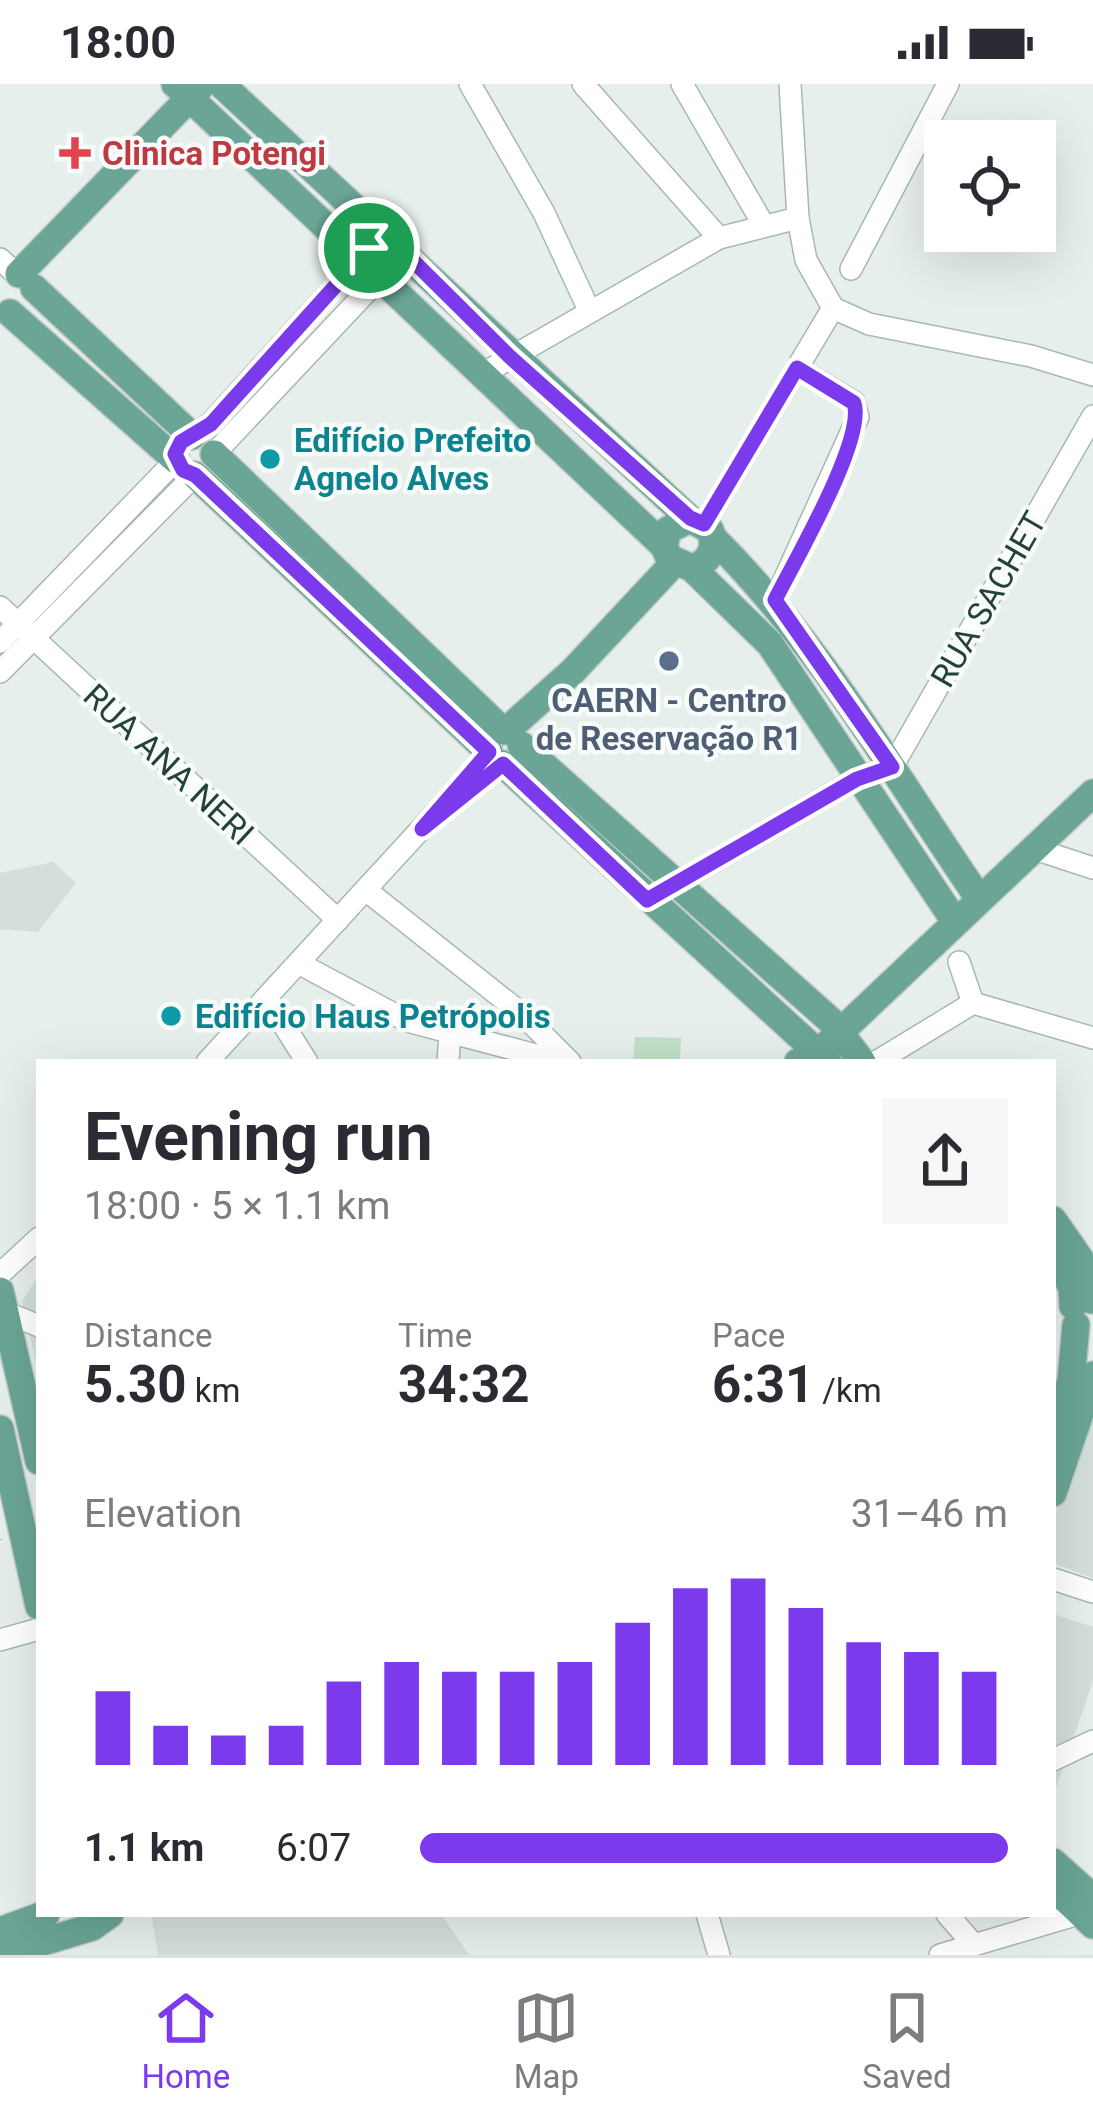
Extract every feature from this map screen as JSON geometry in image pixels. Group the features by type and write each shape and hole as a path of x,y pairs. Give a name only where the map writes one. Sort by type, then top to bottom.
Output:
{"main road":[{"path":"221,84 394,242 509,356 702,527 775,600 954,920"},
{"path":"17,277 191,93 770,644 978,897"},
{"path":"4,312 30,306 17,277"},
{"path":"17,277 116,364 194,456 505,748 647,900 813,1059"},
{"path":"4,312 94,389 194,456"},
{"path":"94,389 116,364"},
{"path":"578,464 602,439"},
{"path":"677,559 674,524 702,527"},
{"path":"505,748 677,559 711,554 702,527"},
{"path":"505,748 673,882 840,1032 860,1059"},
{"path":"815,1059 978,897 1093,793"},
{"path":"1056,1223 1075,1245 1089,1275 1071,1381 1056,1424"},
{"path":"1056,1259 1085,1312"},
{"path":"2,1302 36,1421"},
{"path":"1056,1484 1093,1375"},
{"path":"0,1429 15,1528 36,1596"},
{"path":"1056,1866 1089,1911"},
{"path":"1056,1889 1089,1911"},
{"path":"0,1931 38,1917"},
{"path":"0,1955 92,1927 106,1917"}],"street":[{"path":"470,84 534,194 589,310"},
{"path":"583,84 719,238"},
{"path":"682,84 763,224"},
{"path":"790,84 798,218 806,260 833,308 869,325 1031,356 1093,375"},
{"path":"851,269 948,84"},
{"path":"484,374 719,238 798,218"},
{"path":"0,672 25,631 394,242"},
{"path":"702,527 833,308"},
{"path":"775,600 857,418 854,403 797,368"},
{"name":"RUA SACHET","path":"875,772 1093,416"},
{"name":"RUA ANA NERI","path":"0,607 338,920"},
{"path":"0,642 25,631"},
{"path":"210,1059 422,829 505,748"},
{"path":"647,900 875,772"},
{"path":"1035,849 1093,868"},
{"path":"367,891 521,1012 563,1059"},
{"path":"959,962 973,1003"},
{"path":"301,964 407,1021 554,1059"},
{"path":"268,1000 305,1059"},
{"path":"881,1059 973,1003 1093,1039"},
{"path":"448,1059 450,1034"},
{"path":"0,1274 36,1241"},
{"path":"2,1302 36,1324"},
{"path":"1056,1580 1093,1592"},
{"path":"0,1640 36,1630"},
{"path":"1056,1759 1093,1741"},
{"path":"940,1955 1089,1911"},
{"path":"707,1917 719,1955"},
{"path":"950,1917 974,1945"}],"shaded area":[{"path":"53,862 76,883 38,932 0,929 0,873"},
{"path":"36,1280 36,1362 22,1301"},
{"path":"1093,1406 1093,1578 1056,1564 1056,1512"},
{"path":"1056,1615 1093,1627 1093,1681 1056,1788"},
{"path":"152,1917 443,1917 469,1955 158,1955"}],"green space":[{"path":"635,1037 681,1038 680,1059 633,1059"}],"place":[{"name":"Clinica Potengi","path":"75,153"},
{"name":"Edifício Prefeito Agnelo Alves","path":"270,459"},
{"name":"CAERN - Centro de Reservação R1","path":"669,661"},
{"name":"Edifício Haus Petrópolis","path":"171,1016"}],"route":[{"path":"384,232 509,356 690,518 704,524 797,368 854,403 857,418 845,449 775,600 816,652 892,767 857,779 647,900 503,764 422,829 489,752 195,475 183,470 175,454 181,442 211,424 369,248 384,232"}]}
